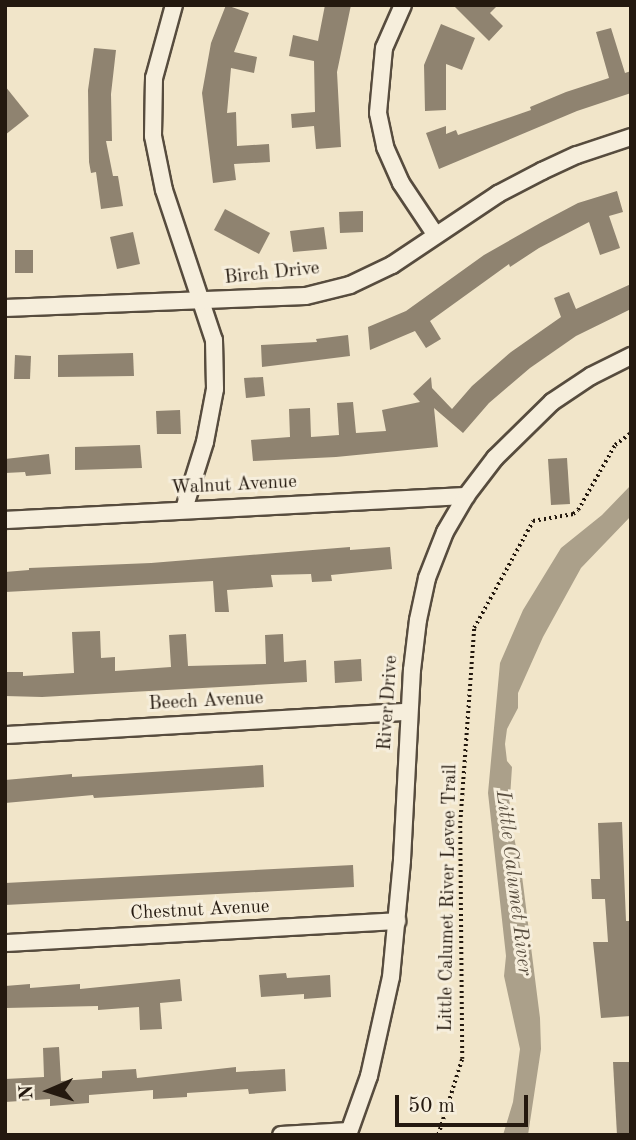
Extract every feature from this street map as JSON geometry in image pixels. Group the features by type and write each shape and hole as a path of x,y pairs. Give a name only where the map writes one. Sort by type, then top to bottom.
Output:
{"street":[{"path":"174,5 154,78 153,136 164,190 214,340 215,389 205,442 184,509"},
{"path":"403,5 384,48 378,113 385,147 401,183 435,234"},
{"name":"Birch Drive","path":"5,309 306,296 350,285 392,265 435,234 542,171 577,155 631,137"},
{"name":"River Drive","path":"349,1133 369,1076 380,1031 397,921 408,712 418,620 427,578 445,532 466,496 495,458 552,402 591,376 631,356"},
{"name":"Walnut Avenue","path":"5,520 466,496"},
{"name":"Beech Avenue","path":"5,735 408,712"},
{"name":"Chestnut Avenue","path":"5,943 397,921"},
{"path":"281,1135 349,1133"}],"path":[{"name":"Little Calumet River Levee Trail","path":"438,1135 461,1059 460,823 474,628 533,521 573,514 615,444 631,433"}],"water":[{"name":"Little Calumet River","path":"631,485 631,516 581,568 543,637 518,693 518,708 507,729 507,761 512,767 509,813 522,876 540,1018 541,1049 528,1135 503,1135 513,1102 520,1049 504,976 506,956 488,793 500,663 523,610 561,548 602,515"}],"building":[{"path":"226,5 249,13 234,52 257,57 254,73 231,68 227,113 236,112 237,146 269,144 270,162 234,164 236,180 213,183 202,93 211,43"},
{"path":"325,5 351,5 337,72 341,147 316,149 314,126 292,128 291,114 315,112 314,61 289,56 293,35 318,41"},
{"path":"453,5 498,5 490,13 503,26 489,41"},
{"path":"441,24 475,38 462,70 446,64 446,110 425,111 424,65"},
{"path":"611,28 625,73 631,71 631,93 577,111 439,169 426,133 446,126 446,134 456,130 458,135 531,110 530,107 566,92 609,78 596,32"},
{"path":"94,48 116,50 111,94 112,141 106,141 113,176 118,176 123,206 101,209 96,172 91,173 89,162 88,90"},
{"path":"5,86 29,116 5,135"},
{"path":"617,191 623,212 609,216 620,248 600,255 589,222 539,248 510,267 509,264 430,321 441,339 426,348 415,331 370,350 368,327 406,311 484,255 542,222 578,203"},
{"path":"225,209 270,233 259,254 214,230"},
{"path":"363,211 363,232 340,233 339,212"},
{"path":"324,227 327,249 293,252 290,231"},
{"path":"133,232 140,264 117,269 110,237"},
{"path":"15,250 33,250 33,273 15,273"},
{"path":"631,284 631,309 576,336 530,368 489,403 463,433 434,408 438,447 336,457 253,461 251,440 290,437 289,409 310,408 311,437 339,435 337,403 353,402 356,433 386,431 382,410 420,402 413,394 431,377 432,388 452,409 472,386 511,352 561,317 554,298 569,292 576,309"},
{"path":"348,335 350,356 262,367 261,345 317,342 316,339"},
{"path":"133,353 134,376 58,377 58,355"},
{"path":"15,355 31,356 30,379 14,379"},
{"path":"263,377 265,396 246,398 244,378"},
{"path":"180,410 181,434 157,434 156,411"},
{"path":"140,445 142,468 75,470 75,447"},
{"path":"49,454 51,474 26,476 25,472 5,473 5,459"},
{"path":"567,458 570,504 551,505 548,459"},
{"path":"350,547 350,550 390,547 392,569 331,575 332,581 312,582 311,574 271,575 273,587 227,590 229,612 215,612 213,581 5,592 5,572 29,568 151,563"},
{"path":"100,631 101,658 115,657 115,671 171,667 169,635 186,634 188,666 266,664 265,635 283,634 284,662 306,660 307,682 42,697 5,696 5,672 23,672 23,676 74,673 72,632"},
{"path":"361,659 362,681 335,683 334,661"},
{"path":"263,765 264,787 94,798 93,795 5,803 5,780 72,774 72,777"},
{"path":"622,822 626,921 631,921 631,1016 601,1018 593,942 608,942 605,899 592,899 591,879 600,879 598,823"},
{"path":"353,865 354,887 5,905 5,883"},
{"path":"286,973 287,978 330,975 331,997 304,999 304,994 261,997 259,975"},
{"path":"180,979 182,1001 160,1003 162,1029 140,1030 139,1007 98,1010 98,1006 5,1008 5,986 30,984 30,988 80,984 80,989"},
{"path":"59,1047 61,1081 102,1078 102,1071 136,1069 137,1078 236,1067 236,1072 285,1069 286,1091 249,1094 248,1089 187,1093 187,1097 153,1099 153,1090 89,1095 89,1103 50,1106 50,1099 5,1102 5,1079 44,1077 43,1048"},
{"path":"613,1062 631,1062 631,1135 617,1135"}]}
